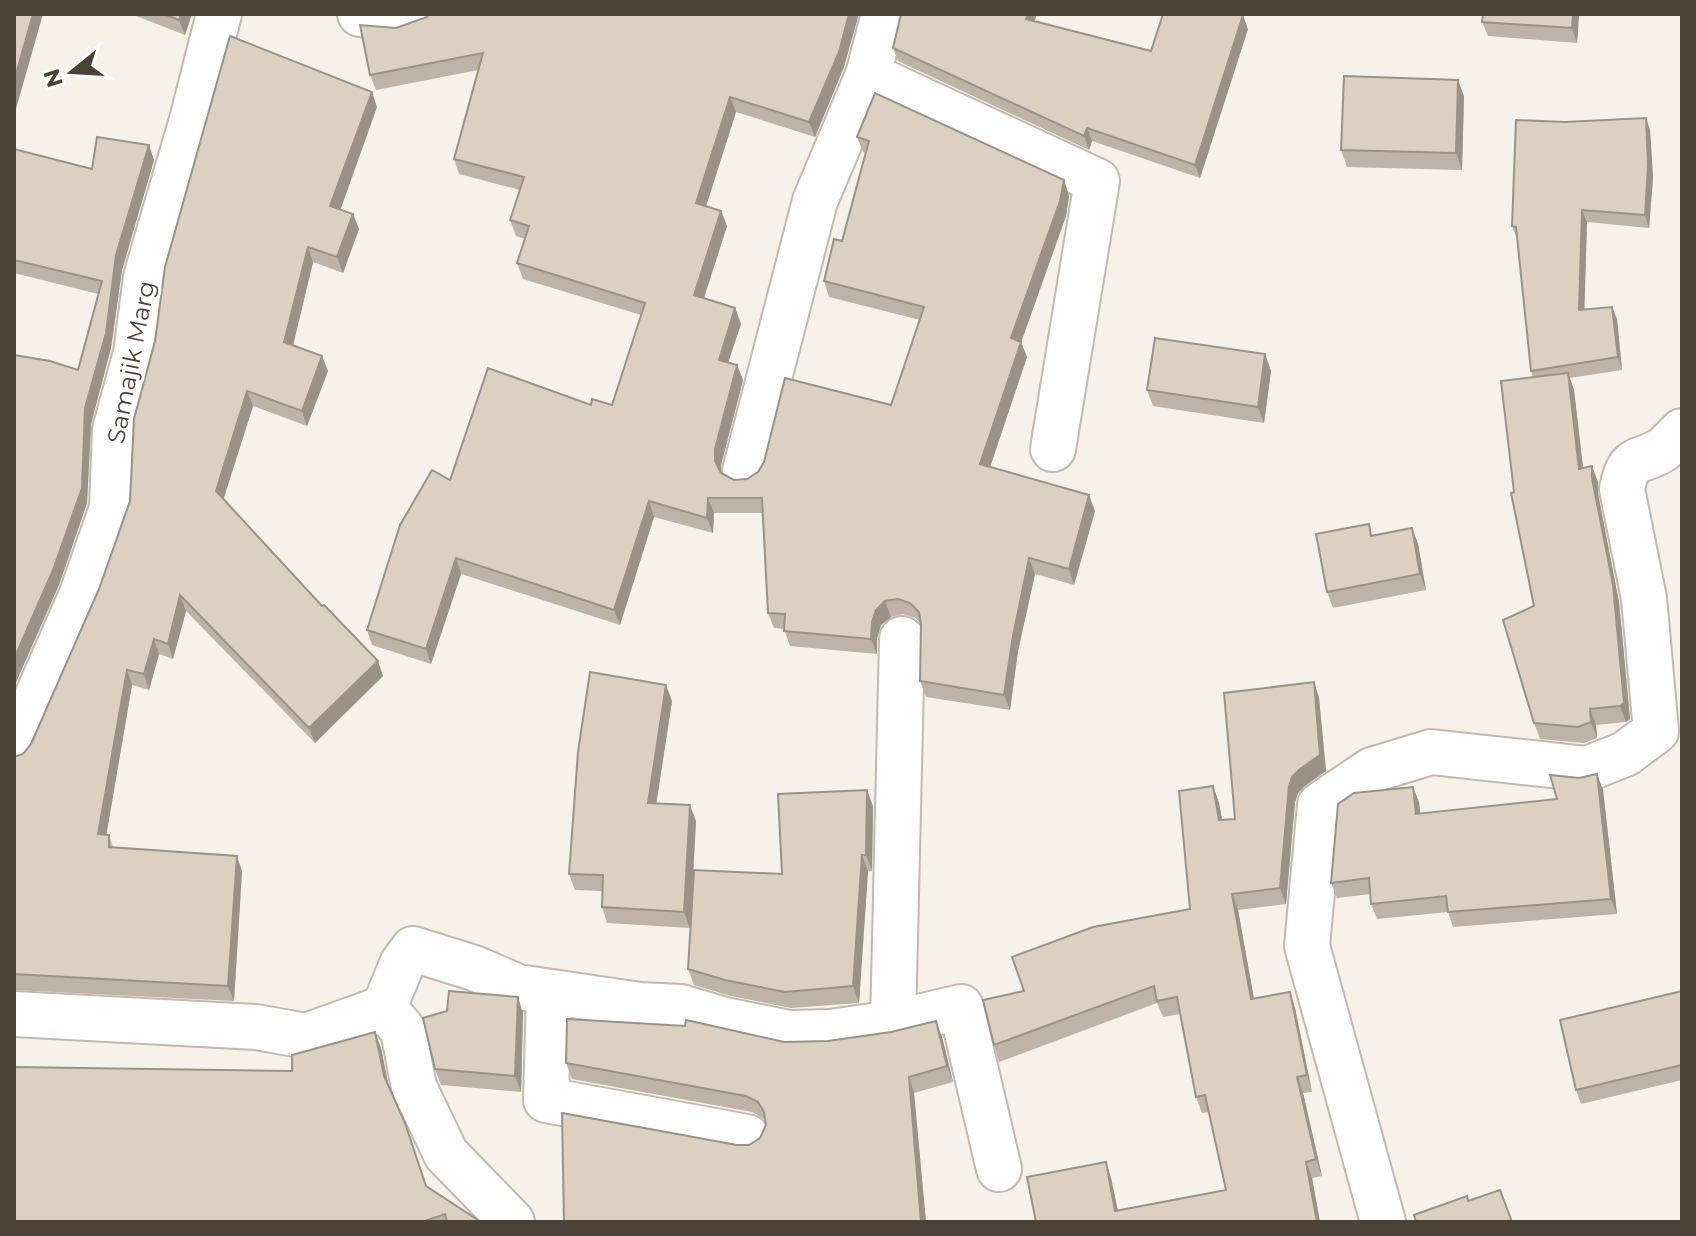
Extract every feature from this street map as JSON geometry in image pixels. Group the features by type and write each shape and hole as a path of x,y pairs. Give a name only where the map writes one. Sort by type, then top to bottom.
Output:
{"street":[{"name":"Samajik Marg","path":"14,749 82,594 112,508 115,430 136,353 146,277 219,14"},
{"path":"360,14 396,19 416,14"},
{"path":"745,471 815,201 868,75 884,14"},
{"path":"868,75 1097,181 1053,449"},
{"path":"1383,1222 1307,946 1320,805 1372,770 1431,752 1587,769 1625,754 1656,731 1644,598 1622,489 1625,473 1635,460 1661,450 1682,431"},
{"path":"893,1023 902,639"},
{"path":"14,1014 256,1027 306,1036 384,1008 402,964 413,949 474,968 518,987 640,1005 681,1007 789,1033 830,1032 893,1023 961,1007 999,1169"},
{"path":"549,992 546,1100 747,1137"},
{"path":"384,1008 403,1030 414,1087 446,1154 512,1222"}],"building":[{"path":"14,14 33,14 14,81"},
{"path":"164,14 181,14 179,20"},
{"path":"429,14 849,14 839,52 809,122 730,97 696,203 721,211 694,295 735,308 719,360 737,365 715,449 715,461 721,473 734,480 747,479 758,472 764,462 785,378 891,405 924,307 824,281 834,239 842,241 869,141 857,137 875,93 1064,180 1060,201 1011,338 1021,342 980,464 1089,495 1069,569 1029,558 1004,695 920,681 919,612 910,603 898,599 885,601 876,610 871,639 784,631 785,614 768,613 762,498 708,498 707,518 649,501 614,610 456,558 426,649 367,630 400,525 432,470 450,480 488,368 591,405 592,399 612,405 645,303 517,263 529,226 510,220 524,177 454,159 483,53 370,75 360,25 396,28"},
{"path":"901,14 1028,14 1026,19 1151,51 1163,14 1243,15 1195,165 1087,128 1084,136 893,48"},
{"path":"1483,14 1573,14 1572,28 1482,22"},
{"path":"230,36 372,92 330,206 353,214 337,257 308,247 284,342 322,356 302,411 247,391 216,491 322,606 378,661 309,728 180,595 168,644 154,639 144,674 127,670 98,834 109,835 109,847 237,856 228,986 14,974 14,757 23,754 31,744 99,589 130,501 134,419 155,341 165,267"},
{"path":"1344,76 1458,80 1456,153 1341,150"},
{"path":"1646,118 1648,165 1645,215 1582,210 1579,310 1612,307 1618,357 1531,371 1516,227 1512,226 1516,120 1565,122"},
{"path":"97,137 149,145 116,255 106,333 85,408 82,488 53,570 14,659 14,355 78,370 102,281 14,260 14,149 92,169"},
{"path":"1155,338 1265,354 1258,407 1147,390"},
{"path":"1568,373 1579,469 1592,466 1613,585 1624,703 1590,709 1591,722 1578,727 1534,723 1503,620 1534,606 1511,493 1514,492 1501,381"},
{"path":"1369,524 1371,536 1412,528 1420,574 1327,592 1316,534"},
{"path":"590,672 666,685 648,803 690,805 684,912 602,907 603,875 569,874 578,752"},
{"path":"1314,682 1320,755 1292,777 1289,786 1280,888 1232,894 1251,999 1290,992 1307,1075 1297,1077 1316,1159 1306,1162 1317,1222 1036,1222 1027,1177 1106,1162 1115,1211 1226,1190 1205,1095 1196,1097 1177,997 1157,1001 1154,986 994,1045 983,1000 1024,991 1012,957 1093,927 1190,909 1179,791 1213,786 1219,820 1235,819 1224,693"},
{"path":"1597,774 1611,899 1448,912 1446,896 1371,904 1369,878 1331,883 1338,804 1354,793 1413,787 1416,814 1557,799 1550,775 1579,778"},
{"path":"867,790 866,855 862,855 853,986 785,992 688,969 694,870 782,874 778,794"},
{"path":"449,991 518,997 515,1076 435,1069 423,1018 447,1011"},
{"path":"1682,991 1682,1065 1576,1090 1560,1020"},
{"path":"567,1019 685,1026 686,1020 784,1042 828,1041 891,1032 936,1021 947,1066 909,1077 921,1222 564,1222 562,1113 737,1145 749,1145 760,1138 766,1125 758,1102 746,1096 566,1063"},
{"path":"375,1032 384,1076 405,1123 426,1186 481,1222 447,1222 445,1214 422,1222 14,1222 14,1067 292,1071 292,1055"},
{"path":"1500,1190 1512,1222 1416,1222 1414,1215 1467,1196 1468,1201"}]}
